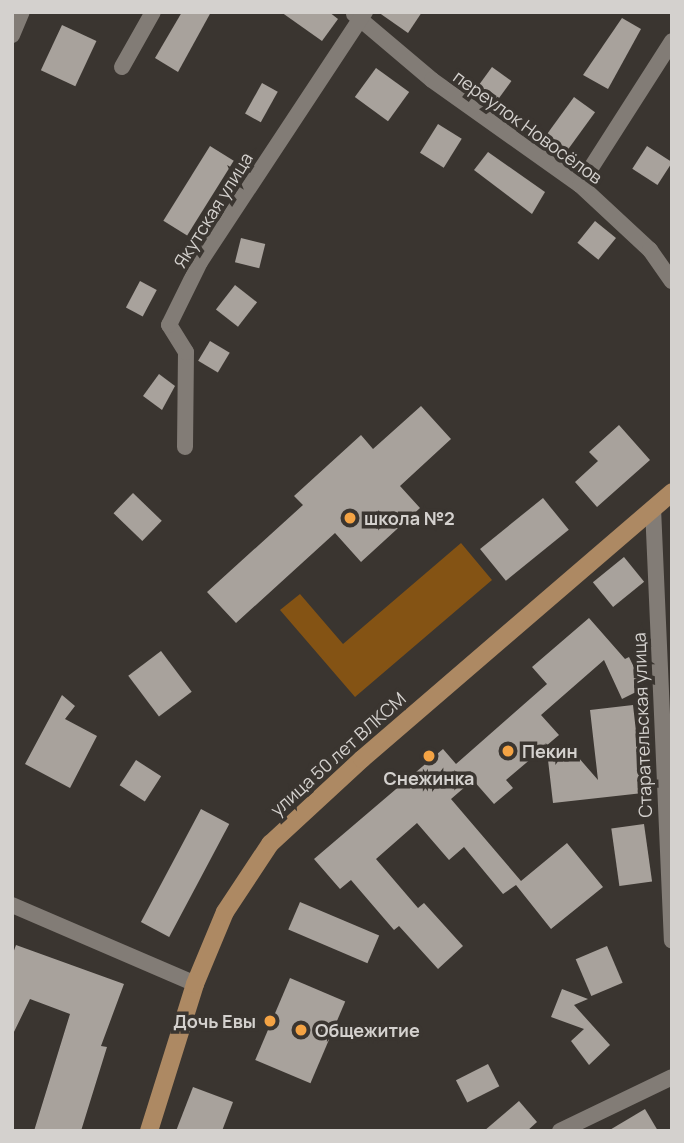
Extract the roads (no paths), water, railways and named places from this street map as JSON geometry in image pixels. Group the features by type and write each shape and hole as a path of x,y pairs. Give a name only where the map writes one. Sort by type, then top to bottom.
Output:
{"main road":[{"name":"улица 50 лет ВЛКСМ","path":"149,1131 195,984 225,912 270,844 362,759 672,492"}],"street":[{"path":"12,35 22,12"},
{"path":"122,67 153,12"},
{"name":"переулок Новосёлов","path":"359,15 432,80 580,185 650,250 672,281"},
{"name":"Якутская улица","path":"185,447 186,352 169,325 200,262 359,15"},
{"path":"580,185 672,41"},
{"name":"Старательская улица","path":"653,508 672,941"},
{"path":"12,905 195,984"},
{"path":"560,1131 672,1076"}],"place":[{"name":"школа №2","path":"350,518"},
{"name":"Пекин","path":"508,751"},
{"name":"Снежинка","path":"429,756"},
{"name":"Дочь Евы","path":"270,1021"},
{"name":"Общежитие","path":"301,1030"}]}
